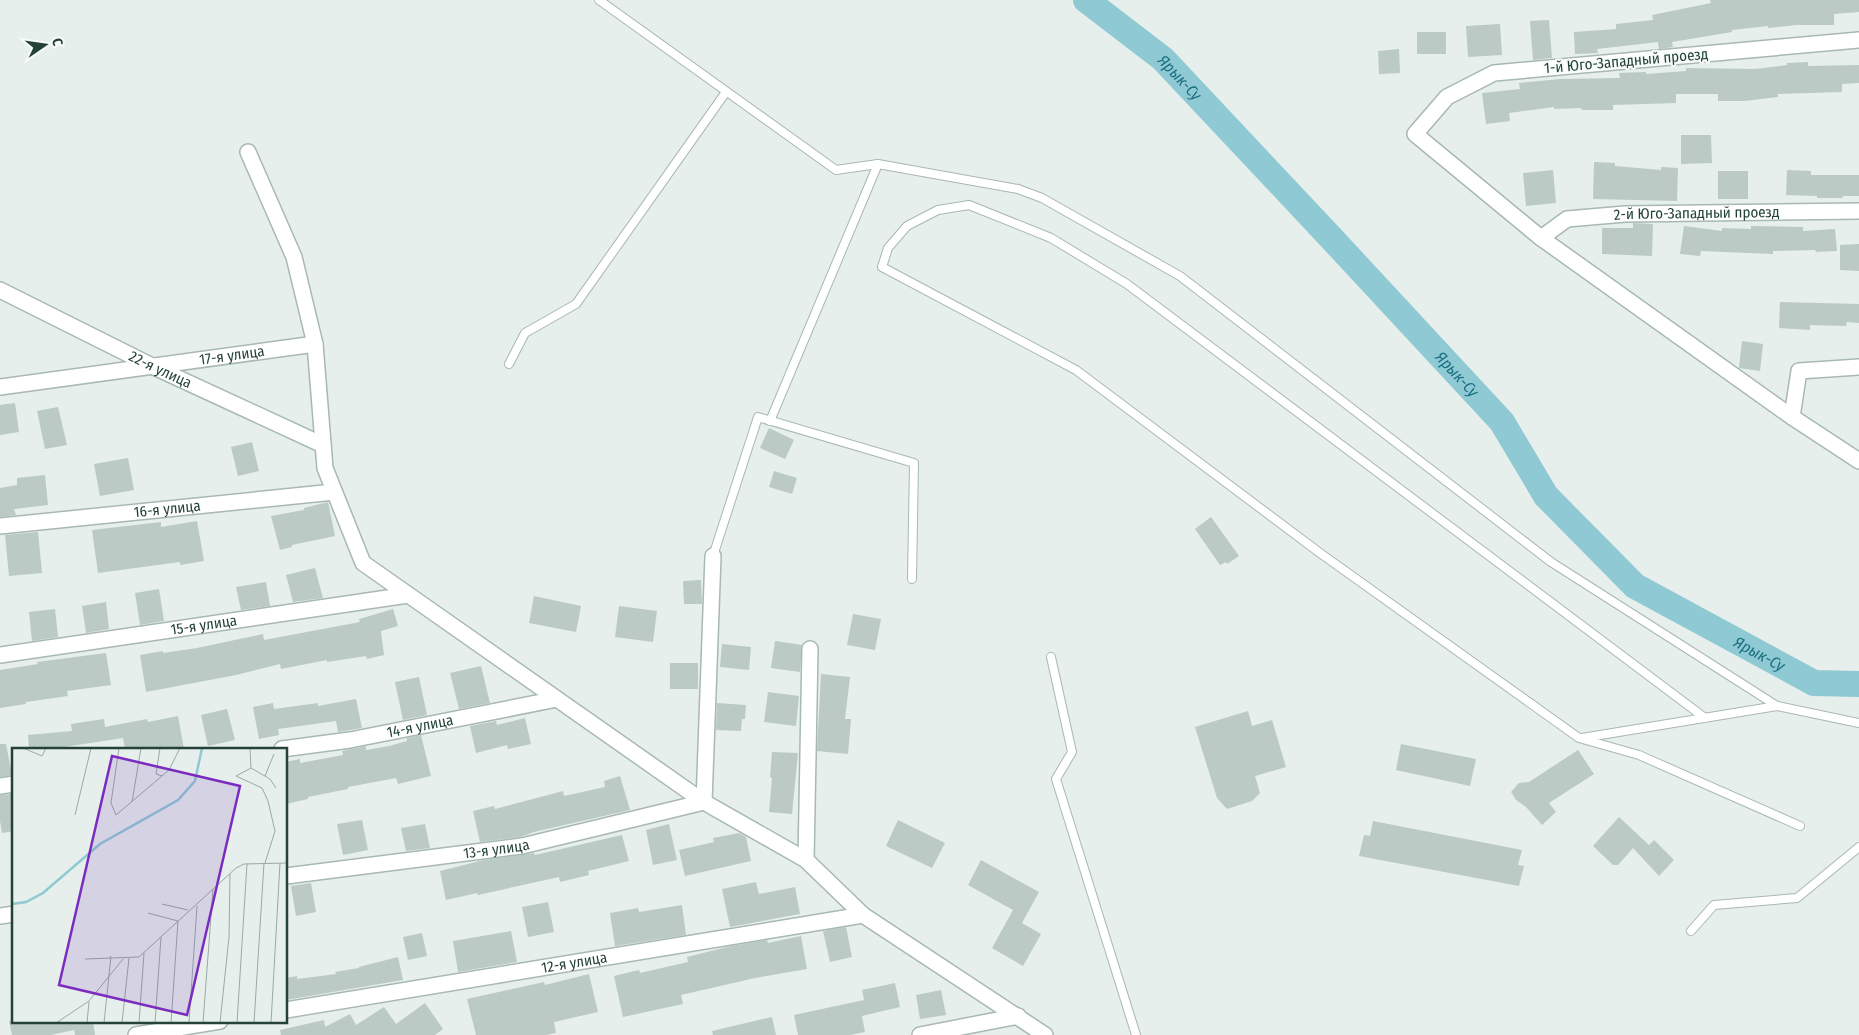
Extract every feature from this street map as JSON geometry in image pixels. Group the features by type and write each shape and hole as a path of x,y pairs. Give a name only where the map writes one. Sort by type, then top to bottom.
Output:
{"street":[{"name":"1-й Юго-Западный проезд","path":"1541,238 1415,134 1447,97 1494,73 1859,40"},
{"path":"248,152 294,257 315,344 325,468 363,563 704,802 806,860 862,915 1045,1035"},
{"name":"2-й Юго-Западный проезд","path":"1541,238 1567,219 1625,214 1859,211"},
{"path":"1541,238 1792,417 1859,461"},
{"name":"22-я улица","path":"0,290 152,366 323,445"},
{"name":"17-я улица","path":"0,387 315,344"},
{"path":"1792,417 1798,372 1859,367"},
{"name":"16-я улица","path":"0,526 334,492"},
{"path":"704,802 713,556"},
{"name":"15-я улица","path":"0,655 408,595"},
{"path":"806,860 810,649"},
{"name":"14-я улица","path":"288,748 350,740 557,699"},
{"name":"13-я улица","path":"288,876 522,846 704,802"},
{"name":"12-я улица","path":"288,1010 862,915"},
{"path":"920,1035 1018,1016"},
{"path":"136,1035 214,1022"}],"lane":[{"path":"600,0 836,170 878,164 1018,189 1042,198 1180,276 1551,562 1777,706 1859,723"},
{"path":"509,364 525,333 576,304 726,92"},
{"path":"770,421 878,164"},
{"path":"1704,718 1127,284 1051,238 969,205 938,210 907,226 888,248 882,267 1076,370 1320,553 1579,738 1640,755 1800,826"},
{"path":"713,556 758,417 914,463 912,579"},
{"path":"1051,657 1072,752 1056,779 1136,1035"},
{"path":"1579,738 1777,706"},
{"path":"1692,931 1714,905 1797,898 1859,848"}],"building":[{"path":"1710,0 1859,0 1859,12 1834,14 1834,25 1796,25 1768,28 1768,26 1732,30 1732,32 1672,42 1673,47 1659,49 1658,42 1597,49 1598,53 1575,54 1574,32 1616,29 1616,24 1653,20 1652,15 1711,3"},
{"path":"1549,20 1552,58 1533,60 1530,21"},
{"path":"1500,24 1502,55 1468,57 1466,26"},
{"path":"1417,32 1446,32 1446,54 1417,54"},
{"path":"1399,49 1400,73 1379,74 1378,51"},
{"path":"1808,62 1808,66 1859,65 1859,83 1842,84 1842,92 1778,94 1778,97 1744,101 1718,101 1718,94 1676,94 1676,103 1613,105 1613,110 1554,109 1554,107 1509,113 1510,121 1486,124 1482,93 1520,89 1519,83 1560,79 1620,78 1619,73 1646,72 1646,74 1686,71 1686,68 1755,69 1787,65 1787,63"},
{"path":"1681,135 1711,135 1712,163 1681,164"},
{"path":"1594,162 1661,170 1661,167 1678,168 1677,201 1593,199"},
{"path":"1553,170 1556,203 1526,206 1523,173"},
{"path":"1787,170 1811,171 1811,175 1859,175 1859,196 1817,198 1817,196 1786,195"},
{"path":"1718,171 1748,171 1748,199 1718,199"},
{"path":"1633,223 1653,224 1652,256 1602,254 1602,228 1633,228"},
{"path":"1684,226 1722,231 1722,228 1751,229 1751,226 1803,227 1803,231 1835,229 1837,251 1773,251 1773,254 1701,251 1700,256 1680,254"},
{"path":"1859,244 1859,271 1840,270 1840,245"},
{"path":"1780,302 1859,304 1859,323 1847,322 1846,326 1810,325 1810,330 1779,328"},
{"path":"1742,341 1763,344 1760,371 1739,368"},
{"path":"15,403 19,432 0,435 0,405"},
{"path":"58,407 67,445 45,449 37,411"},
{"path":"769,428 794,440 785,459 760,448"},
{"path":"252,442 259,471 238,476 231,447"},
{"path":"128,458 134,490 100,496 94,464"},
{"path":"774,471 797,478 792,494 769,487"},
{"path":"45,475 48,505 14,509 16,515 0,517 0,488 17,485 17,478"},
{"path":"328,502 335,536 292,545 292,547 280,550 271,516 304,510 304,508"},
{"path":"1211,517 1239,556 1227,564 1226,562 1220,565 1195,529"},
{"path":"197,521 204,561 180,565 180,562 98,573 92,530 161,522 161,527"},
{"path":"38,532 42,573 9,576 5,535"},
{"path":"315,568 323,598 293,602 286,575"},
{"path":"701,580 702,604 684,604 683,581"},
{"path":"266,582 270,606 241,610 236,587"},
{"path":"159,589 164,621 140,625 135,593"},
{"path":"534,596 581,606 576,632 529,623"},
{"path":"106,602 109,629 86,633 82,606"},
{"path":"619,606 657,611 653,642 615,637"},
{"path":"55,609 58,637 32,641 29,612"},
{"path":"393,609 398,626 381,631 384,655 367,659 366,656 327,662 327,660 281,669 280,664 236,675 146,692 140,655 197,648 263,634 264,640 360,622 359,619"},
{"path":"853,614 881,619 875,650 847,645"},
{"path":"775,641 802,645 800,672 771,668"},
{"path":"722,644 751,647 749,670 720,667"},
{"path":"106,653 111,685 67,691 68,696 0,708 0,670 38,664 37,662"},
{"path":"670,663 698,663 698,689 670,689"},
{"path":"481,666 490,703 459,709 450,673"},
{"path":"821,674 850,677 845,719 851,719 848,754 817,751"},
{"path":"419,677 427,715 403,720 395,682"},
{"path":"768,692 799,696 796,726 764,722"},
{"path":"356,699 362,728 338,732 336,721 278,729 279,735 259,739 253,707 273,703 274,709 318,703 318,706"},
{"path":"717,703 746,705 745,719 742,719 741,731 716,730"},
{"path":"227,709 235,740 208,746 201,715"},
{"path":"1248,711 1252,726 1272,720 1286,767 1255,776 1260,793 1252,801 1227,809 1217,798 1195,727"},
{"path":"178,716 184,748 125,748 123,738 58,748 29,748 28,735 72,731 71,724 104,719 105,727 147,719 148,722"},
{"path":"525,718 531,744 508,749 507,745 476,753 470,726 496,721 497,725"},
{"path":"421,735 431,776 398,784 396,778 348,787 348,789 308,797 308,799 288,804 288,762 300,759 300,763 343,755 342,751 366,746 366,750 389,746 407,741 407,738"},
{"path":"0,744 6,744 12,775 0,777"},
{"path":"1401,744 1476,759 1470,786 1396,770"},
{"path":"1578,750 1594,774 1549,803 1556,812 1542,825 1526,807 1516,800 1511,792 1519,783 1529,782"},
{"path":"772,752 798,753 792,814 769,812"},
{"path":"620,776 630,810 534,832 520,837 480,842 473,811 494,806 495,809 563,791 564,796 605,787 604,781"},
{"path":"12,794 12,831 2,833 0,795"},
{"path":"1619,817 1649,845 1654,840 1674,860 1659,876 1633,848 1618,865 1613,865 1593,846"},
{"path":"362,820 368,850 343,855 337,824"},
{"path":"898,820 945,843 932,868 886,846"},
{"path":"1373,821 1522,850 1518,865 1524,866 1519,886 1359,856 1364,835 1370,836"},
{"path":"425,824 430,848 406,851 401,828"},
{"path":"669,824 677,860 653,865 646,830"},
{"path":"739,833 746,837 751,861 685,876 679,850 714,842 713,838"},
{"path":"622,835 629,861 588,871 589,875 560,882 559,877 446,900 440,871 484,860 534,853 535,855"},
{"path":"981,860 1039,892 1022,923 1041,934 1023,966 992,948 1013,910 968,885"},
{"path":"756,882 759,894 795,887 800,914 730,927 722,889"},
{"path":"311,883 316,912 296,916 291,886"},
{"path":"548,902 554,932 528,937 522,907"},
{"path":"682,905 686,935 615,946 610,913 638,908 639,912"},
{"path":"846,927 852,957 830,962 823,931"},
{"path":"511,931 517,962 458,972 453,941"},
{"path":"422,933 427,956 408,960 403,937"},
{"path":"801,936 807,969 755,978 681,995 683,1004 623,1017 614,976 639,970 640,973 688,962 687,957 731,946 767,940 768,943"},
{"path":"398,957 403,980 288,1000 288,978 297,976 297,979 336,974 335,972"},
{"path":"589,974 598,1012 554,1022 556,1033 546,1035 476,1035 467,999 544,982 545,985"},
{"path":"895,983 900,1007 862,1016 865,1032 850,1035 798,1035 794,1015 864,1000 862,990"},
{"path":"941,990 946,1015 920,1019 916,995"},
{"path":"425,1003 443,1029 435,1035 281,1035 280,1030 324,1020 325,1027 350,1014 356,1025 384,1007 396,1024"},
{"path":"772,1017 776,1035 713,1035 712,1031"},
{"path":"9,1021 93,1022 95,1035 75,1035 74,1030 51,1035 12,1035"}],"waterway":[{"name":"Ярык-Су","path":"1086,0 1163,59 1334,241 1502,422 1546,496 1635,586 1814,683 1859,684"}]}
